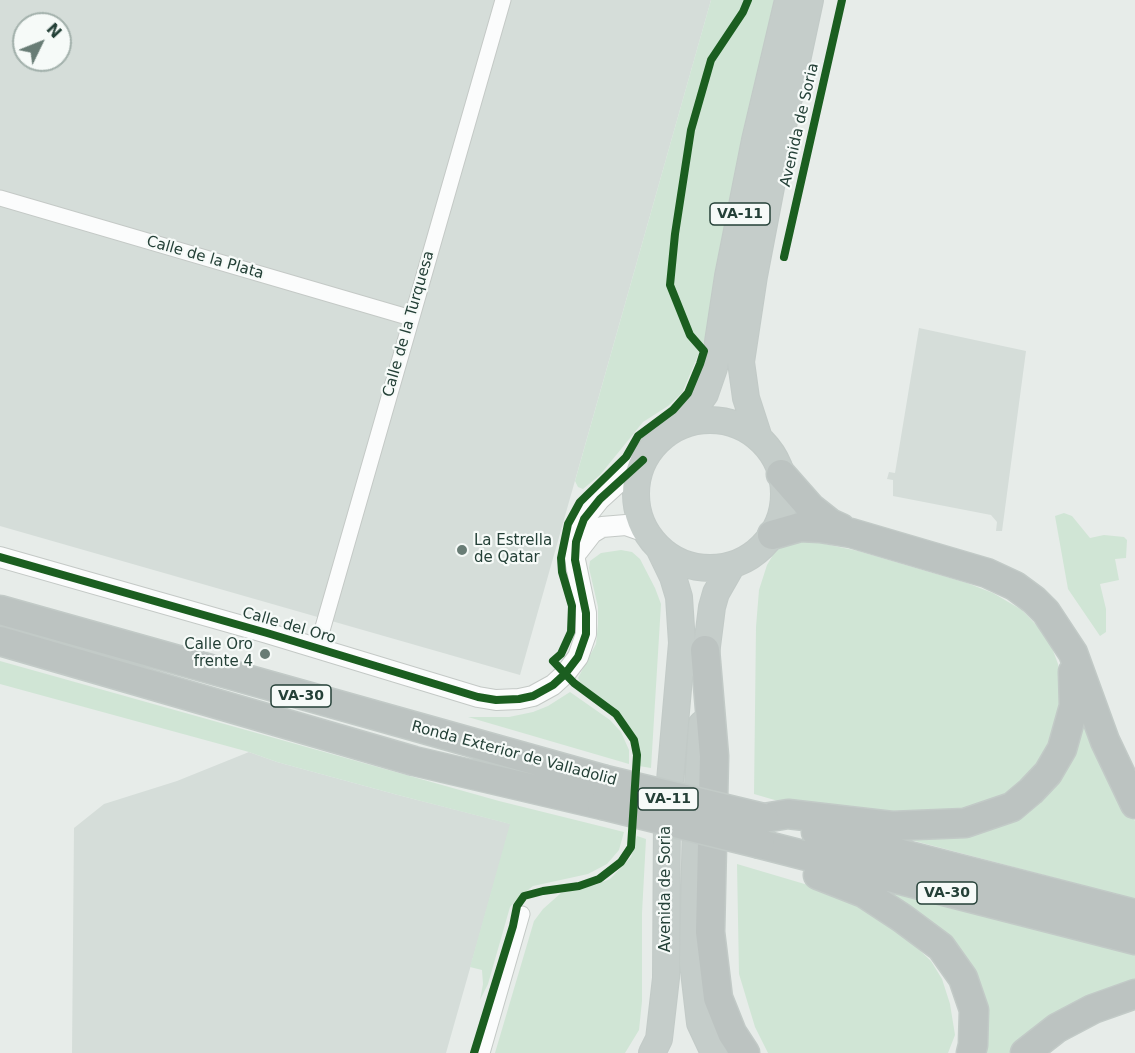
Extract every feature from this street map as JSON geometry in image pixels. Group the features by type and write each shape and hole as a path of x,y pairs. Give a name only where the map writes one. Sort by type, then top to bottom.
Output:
{"highway":[{"name":"VA-11","path":"684,423 705,394 714,368 728,276 755,140 788,0"},
{"name":"Avenida de Soria","path":"759,438 746,398 741,362 778,151 810,0"},
{"name":"VA-11","path":"707,419 729,422 747,429 759,438 773,454 782,474 784,492 782,510 772,535 747,559 732,565 714,568 693,566 676,560 653,540 639,516 635,492 637,477 643,460 655,442 668,431 684,423 707,419"},
{"path":"782,474 802,500 820,516 850,533"},
{"path":"772,535 800,527 850,533 987,573 1016,586 1034,600 1063,635 1079,666 1105,741 1135,804"},
{"name":"Avenida de Soria","path":"652,1053 659,1039 666,978 667,815 682,643 679,597 674,577 653,540"},
{"name":"Avenida de Soria","path":"714,1053 700,1023 693,963 696,815 705,650 716,593 732,565"},
{"name":"Ronda Exterior de Valladolid","path":"0,610 602,792 762,831 1135,914"},
{"path":"971,1053 974,1045 974,1010 963,978 941,947 903,918 864,893 784,862 762,831 788,814 892,826 965,823 1012,807 1048,773 1062,749 1069,727 1074,706 1074,679 1063,635"},
{"name":"Ronda Exterior de Valladolid","path":"0,641 414,761 602,792"},
{"path":"705,650 714,756 710,932 718,998 732,1033 745,1053"},
{"name":"Ronda Exterior de Valladolid","path":"762,831 1135,940"},
{"path":"1025,1053 1057,1028 1093,1009 1135,994"}],"street":[{"name":"Calle de la Turquesa","path":"317,648 502,0"},
{"name":"Calle de la Plata","path":"0,198 411,318"},
{"name":"Calle del Oro","path":"0,557 478,697 508,700 533,696 553,685 578,657 586,634 586,613 575,560 576,542 584,519 600,499 643,460"},
{"path":"575,560 580,547 592,533 602,527 626,525 653,540"},
{"path":"482,1053 522,914"}],"shaded area":[{"path":"0,0 711,0 520,675 0,526"},
{"path":"919,328 1026,351 1002,531 996,531 997,522 991,515 893,496 893,480 887,479 889,472 895,473"},
{"path":"249,752 277,762 511,824 446,1053 72,1053 74,828 104,804 177,781"}],"green space":[{"path":"711,0 774,0 743,140 708,332 682,393 668,406 643,422 600,475 583,489 578,487 575,481"},
{"path":"1064,513 1072,516 1090,538 1104,535 1124,537 1127,540 1126,558 1115,559 1119,580 1100,584 1106,609 1106,632 1100,636 1068,589 1055,516"},
{"path":"811,541 858,551 967,583 993,593 1022,610 1042,631 1051,645 1062,682 1064,711 1044,763 994,803 933,816 785,803 754,794 756,627 759,590 767,565 776,550 794,543"},
{"path":"621,550 632,552 640,559 661,604 651,768 639,766 637,743 621,716 604,704 578,678 596,644 598,607 589,568 590,561 601,553"},
{"path":"0,661 499,801 624,832 619,850 607,864 588,874 533,886 517,899 510,907 488,984 480,1000 483,984 482,970 470,967 510,824 277,762 249,752 0,684"},
{"path":"570,692 610,720 621,732 629,750 629,764 468,717 509,717 533,712 548,706"},
{"path":"1080,700 1114,786 1135,821 1135,899 873,830 1002,821"},
{"path":"637,836 646,839 642,913 642,1001 639,1030 625,1053 495,1053 534,921 543,909 561,893 610,879 631,857"},
{"path":"737,864 835,893 882,919 909,940 931,961 942,979 950,1004 955,1035 948,1053 768,1053 755,1027 739,974"},
{"path":"860,885 915,896 1135,951 1135,985 1029,1034 1009,1053 983,1053 982,996"}],"cycle path":[{"path":"474,1053 517,906 524,896 579,886 599,879 621,862 631,847 637,755 634,740 616,714 574,683 553,661 561,654 571,632 572,606 562,572 561,558 568,524 580,502 626,457 638,436 673,410 688,393 700,364 704,351 690,335 670,285 675,234 691,130 711,60 743,12 748,0"},
{"path":"784,257 842,0"},
{"path":"0,557 267,633 478,697 496,700 519,699 533,696 553,685 578,657 586,634 586,613 575,560 576,542 584,519 600,499 643,460"}],"place":[{"name":"La Estrella de Qatar","path":"462,550"},
{"name":"Calle Oro frente 4","path":"265,654"}]}
